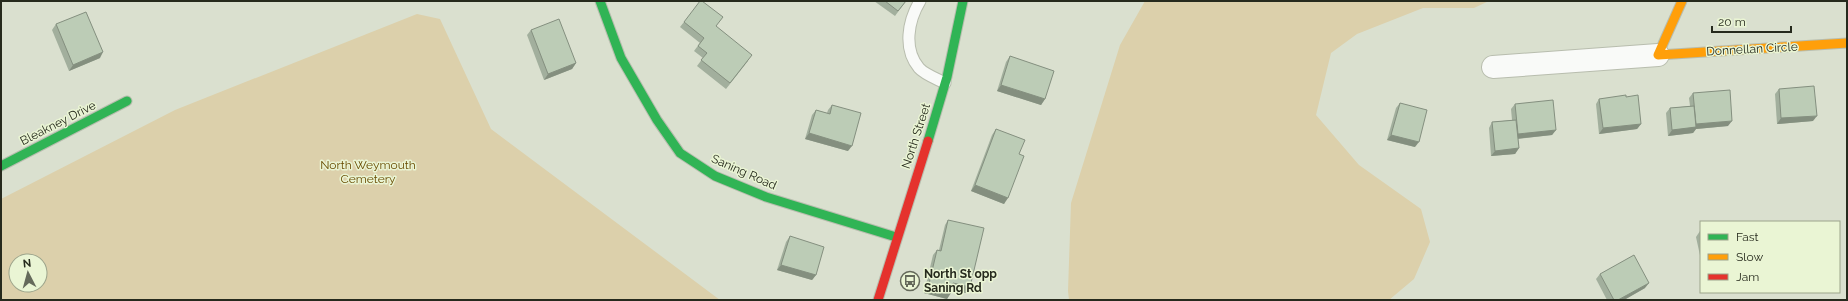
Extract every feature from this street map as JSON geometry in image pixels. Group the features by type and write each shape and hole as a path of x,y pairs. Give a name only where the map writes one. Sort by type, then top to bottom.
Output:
{"street":[{"name":"Saning Road","path":"600,1 621,58 657,120 680,153 715,176 766,197 896,237"},
{"name":"North Street","path":"878,300 896,237 945,83 964,1"},
{"path":"1658,54 1682,1"},
{"name":"Donnellan Circle","path":"1493,68 1658,54 1847,43"},
{"name":"Bleakney Drive","path":"1,166 127,101"}],"lane":[{"path":"920,1 916,8 909,31 909,47 912,57 919,69 945,83"}],"green space":[{"path":"1145,1 1489,1 1474,8 1423,8 1357,34 1331,53 1316,115 1359,165 1421,209 1430,242 1414,279 1389,300 1069,300 1071,203 1120,45"},
{"name":"North Weymouth Cemetery","path":"417,14 440,19 491,129 720,300 1,300 1,199 175,110"}],"building":[{"path":"700,1 723,17 716,26 752,55 730,83 701,60 707,53 698,46 704,38 684,22"},
{"path":"885,1 906,1 898,11"},
{"path":"86,12 103,52 73,65 56,24"},
{"path":"559,19 576,63 548,74 531,30"},
{"path":"1010,56 1054,71 1045,99 1001,85"},
{"path":"1814,86 1817,116 1781,118 1779,89"},
{"path":"1730,90 1732,121 1696,124 1693,93"},
{"path":"1626,95 1626,97 1638,95 1641,124 1603,128 1599,99"},
{"path":"1553,100 1556,130 1518,134 1515,104"},
{"path":"1400,103 1427,110 1419,142 1391,135"},
{"path":"832,105 861,113 852,146 809,133 816,110 830,114"},
{"path":"1694,106 1696,127 1672,130 1670,108"},
{"path":"1516,120 1519,148 1495,151 1492,122"},
{"path":"996,129 1025,140 1019,154 1024,156 1008,198 975,185"},
{"path":"948,220 984,228 970,287 953,283 951,293 928,288 937,250 941,251"},
{"path":"790,236 824,247 816,275 781,265"},
{"path":"1634,255 1649,283 1618,300 1614,300 1600,274"}],"traffic: fast":[{"path":"600,1 621,58 657,120 680,153 715,176 766,197 896,237"},
{"path":"928,141 947,77 963,1"},
{"path":"1,166 127,101"}],"traffic: slow":[{"path":"1682,1 1658,55 1847,43"}],"traffic: jam":[{"path":"878,300 928,141"}],"place":[{"name":"North St opp Saning Rd","path":"910,281"}]}
